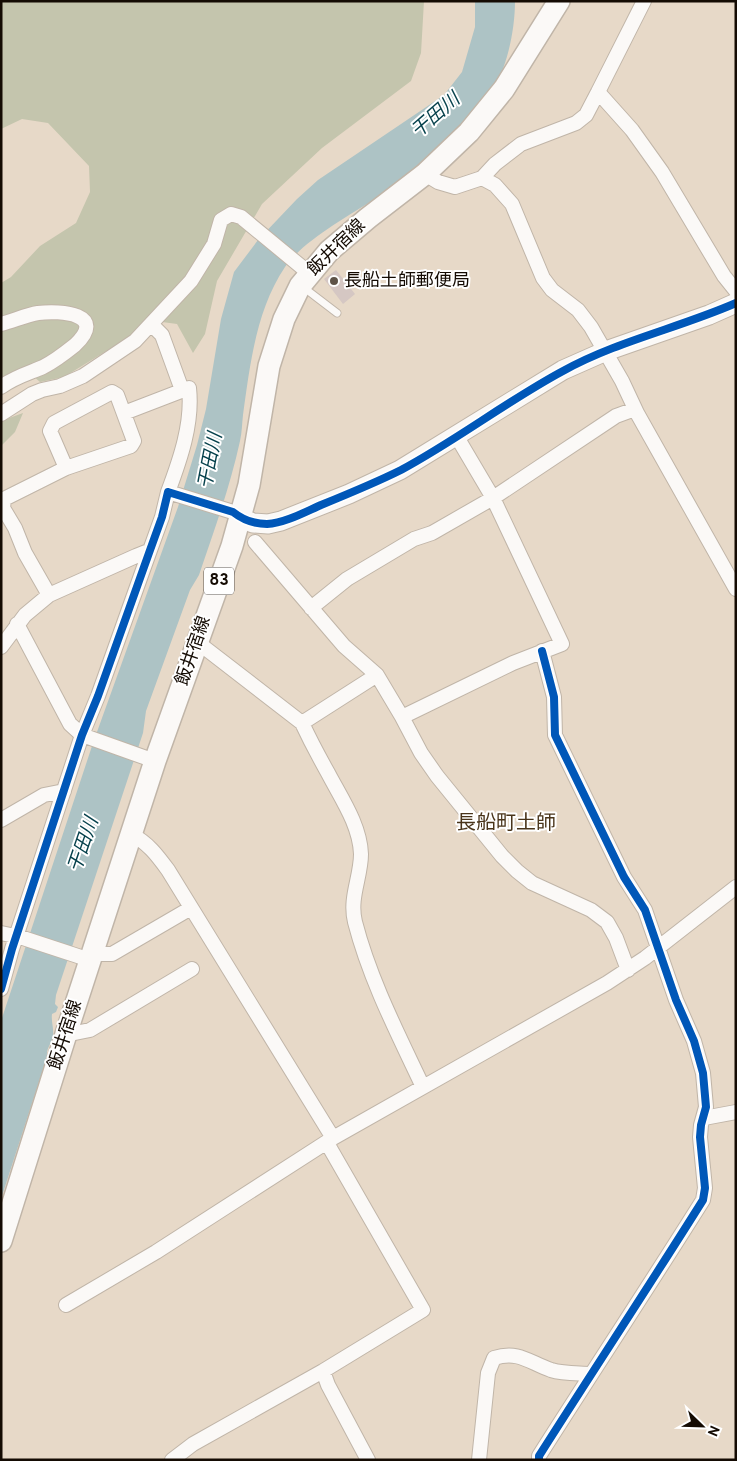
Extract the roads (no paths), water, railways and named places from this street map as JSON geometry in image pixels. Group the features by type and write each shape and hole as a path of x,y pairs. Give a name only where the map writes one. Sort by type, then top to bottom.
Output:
{"main road":[{"name":"飯井宿線","path":"1,1241 67,1031 87,956 131,834 150,759 197,644 237,515 249,485 269,366 301,273 425,174 469,132 504,89 559,1"}],"street":[{"path":"425,174 438,182 454,187 482,178 495,164 521,144 576,123 586,114 644,1"},
{"path":"598,92 632,130 662,172 724,276 736,291"},
{"path":"482,178 495,185 512,204 543,278 552,290 578,310 606,351 635,410 736,589"},
{"path":"1,414 32,394 60,386 83,376 123,350 192,281 214,244 221,220 231,214 241,217 301,273"},
{"path":"171,493 237,515 253,523 268,524 281,521 349,494 400,470 563,370 606,351 736,303"},
{"path":"1,324 38,313 62,313 79,316 88,326 84,336 59,358 25,373 1,387"},
{"path":"151,324 162,335 182,390"},
{"path":"1,989 4,970 18,937 64,791 171,493 189,415 190,400 188,388 124,413"},
{"path":"50,596 25,553 15,528 3,508 4,499 66,468 131,446 134,441 117,395 112,392 54,423 50,431 66,468"},
{"path":"311,608 347,579 414,539 432,533 493,498 616,416 635,410"},
{"path":"402,717 484,676 562,644 493,498 456,437"},
{"path":"255,542 344,646 377,675 421,753 437,776 502,856 532,883 591,910 607,922 616,938 628,970"},
{"path":"1,646 25,615 50,596 136,556 146,552 149,553"},
{"path":"17,624 70,724 85,736 150,759"},
{"path":"197,644 205,648 302,722 352,818 359,839 361,854 353,900 354,919 377,987 423,1087"},
{"path":"539,1460 539,1456 703,1200 706,1188 700,1137 706,1107 703,1073 694,1041 676,1000 645,910 624,877 555,734 554,697 542,651"},
{"path":"302,722 377,675"},
{"path":"1,820 44,795 64,791"},
{"path":"131,834 143,840 168,870 215,945 330,1140 423,1310 322,1371 193,1444 172,1460"},
{"path":"66,1304 156,1252 330,1140 628,970 736,887"},
{"path":"1,933 87,956 112,954 191,908"},
{"path":"67,1031 75,1033 90,1030 192,969"},
{"path":"704,1118 736,1112"},
{"path":"479,1460 488,1374 494,1358 501,1356 527,1358 559,1372 591,1374"},
{"path":"322,1371 368,1460"}],"lane":[{"path":"301,273 337,313"}],"water":[{"name":"干田川","path":"475,1 515,1 514,23 507,58 493,89 464,123 410,173 387,191 314,239 293,257 285,267 267,301 256,338 248,377 241,438 227,492 199,575 190,590 146,711 143,733 56,995 55,1004 58,1007 56,1012 52,1014 52,1039 1,1199 1,1021 93,743 178,507 206,409 221,319 234,272 258,240 318,180 444,95 462,72 475,27"}],"place":[{"name":"長船土師郵便局","path":"334,281"}],"district":[{"name":"長船町土師","path":"506,824"}]}
